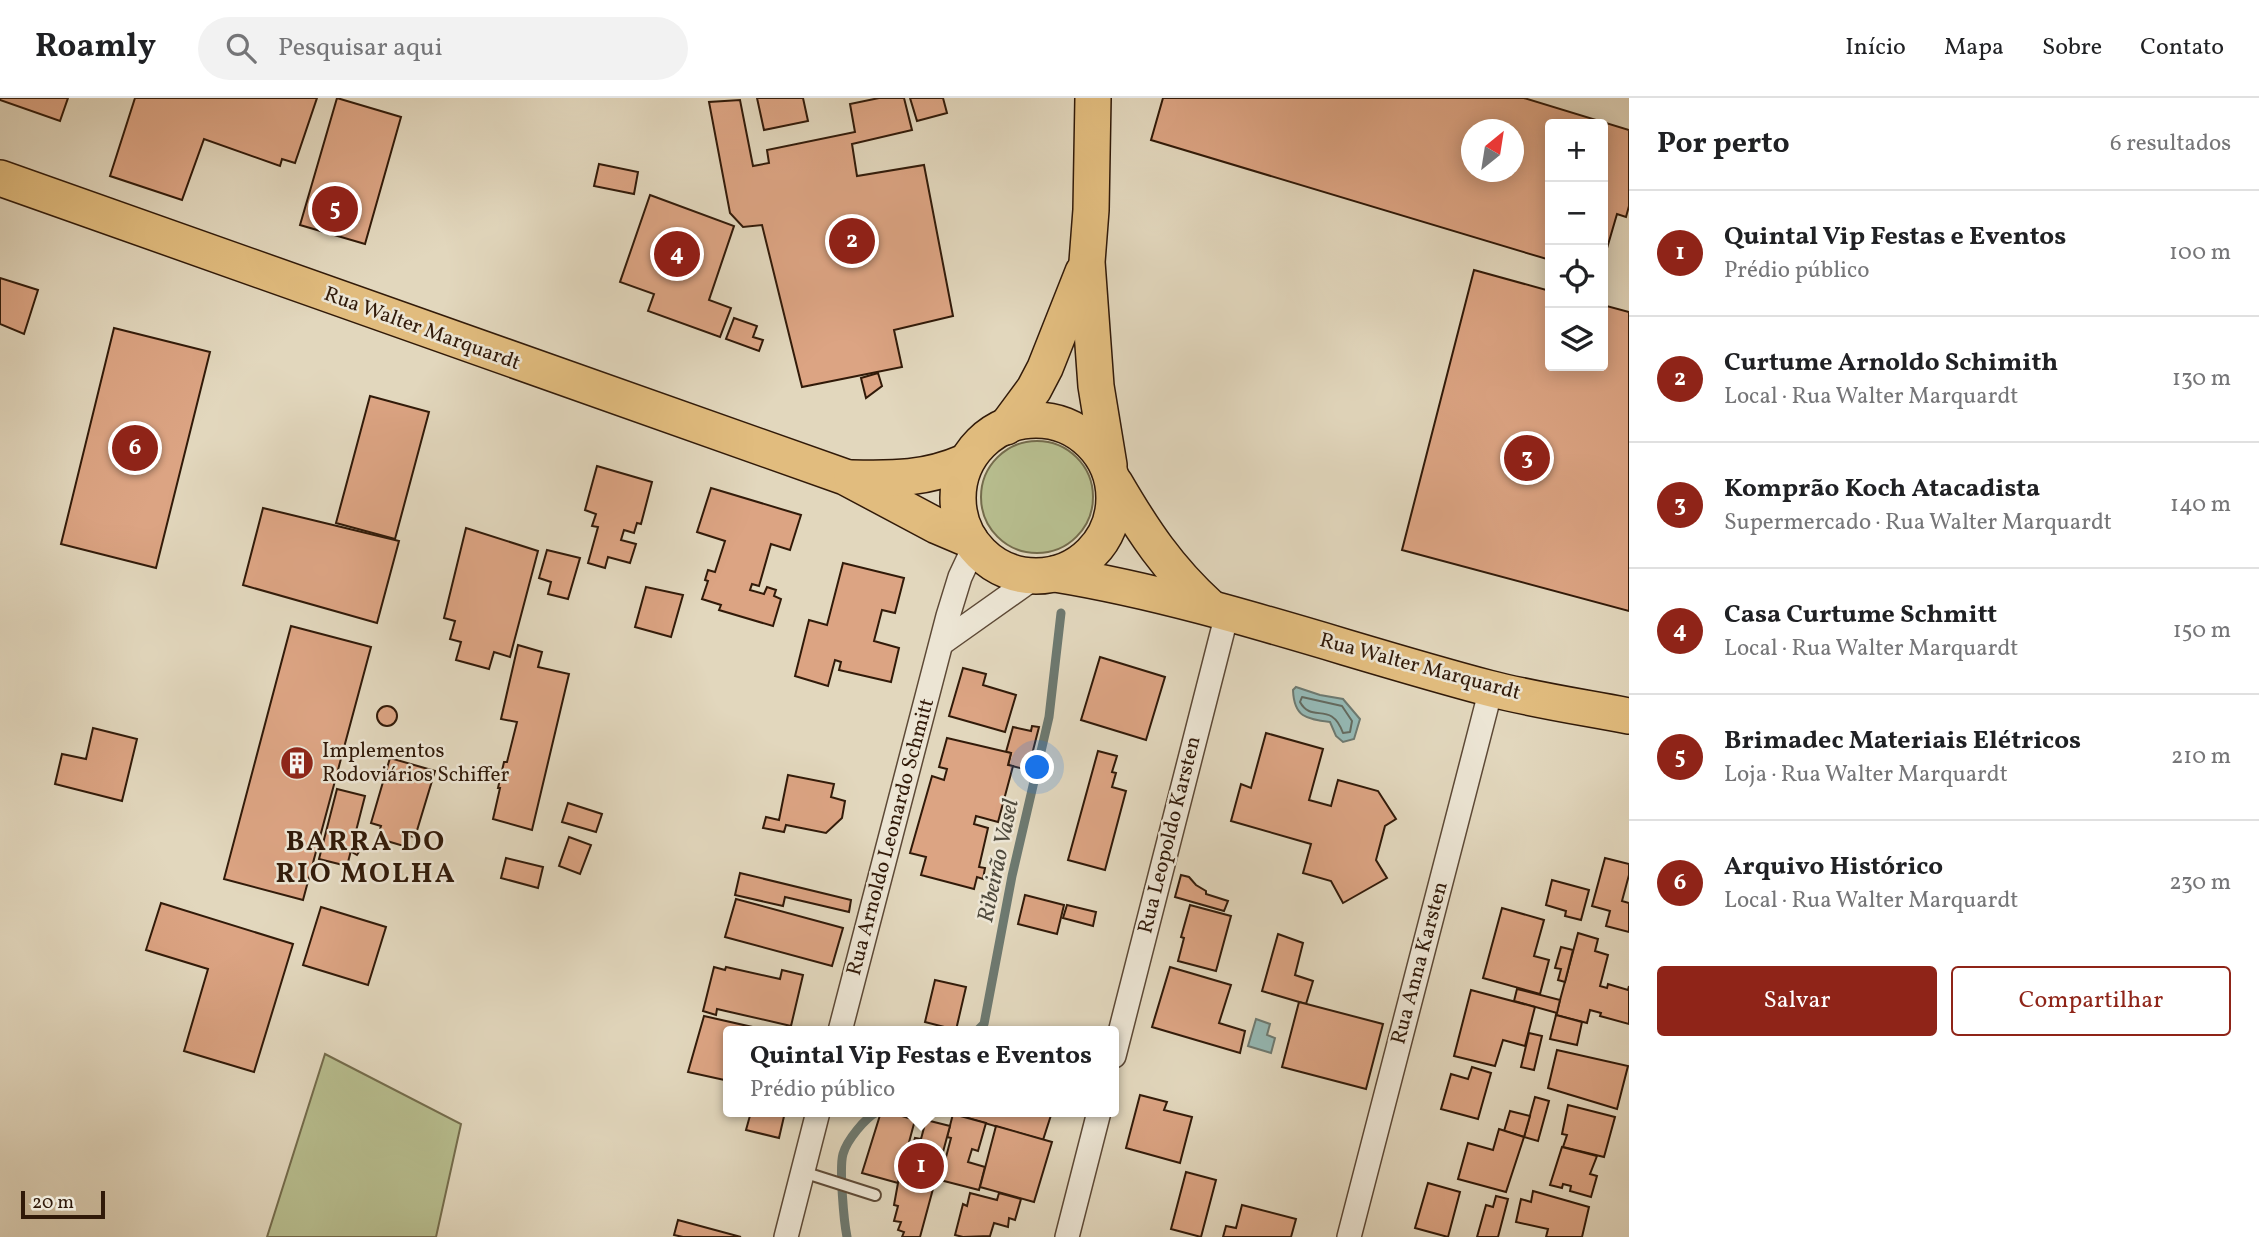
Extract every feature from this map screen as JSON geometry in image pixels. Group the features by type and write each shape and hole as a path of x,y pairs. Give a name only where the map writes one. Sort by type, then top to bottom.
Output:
{"main road":[{"path":"1093,98 1087,262 1096,386 1112,474 1110,524 1101,542 1088,556 1046,574 1007,570 988,558 973,542 964,527 956,501 965,463 981,445 1006,428 1028,420 1051,422 1076,431 1094,445 1112,474"},
{"name":"Rua Walter Marquardt","path":"0,178 845,478 973,542"},
{"path":"1006,428 1049,361 1087,262"},
{"name":"Rua Walter Marquardt","path":"845,478 897,479 926,476 965,463"},
{"name":"Rua Walter Marquardt","path":"1112,474 1159,554 1176,575 1220,612"},
{"name":"Rua Walter Marquardt","path":"1046,574 1095,580 1220,612 1491,689 1629,716"}],"street":[{"name":"Rua Arnoldo Leonardo Schmitt","path":"841,1026 942,643 960,577 973,542"},
{"path":"942,643 1046,574"},
{"name":"Rua Leopoldo Karsten","path":"1119,1035 1220,612"},
{"name":"Rua Anna Karsten","path":"1349,1237 1491,689"},
{"path":"786,1237 817,1117"},
{"path":"1067,1237 1098,1117"}],"lane":[{"path":"803,1172 875,1195"}],"green space":[{"path":"1037,441 1058,445 1076,458 1089,476 1093,497 1089,518 1076,536 1058,549 1037,553 1016,549 998,536 985,518 981,497 985,476 998,458 1016,445"},
{"path":"325,1054 461,1124 436,1237 267,1237"}],"water":[{"path":"1296,687 1343,699 1360,719 1354,739 1343,742 1336,736 1330,722 1303,715 1294,699 1293,690"},
{"path":"1256,1019 1270,1024 1267,1035 1275,1038 1271,1053 1248,1046"}],"building":[{"path":"0,98 68,98 60,121"},
{"path":"135,98 317,98 295,163 282,159 280,166 204,139 182,200 110,176"},
{"path":"337,98 401,117 365,244 300,225"},
{"path":"757,98 803,98 808,121 764,130"},
{"path":"879,98 904,98 912,130 852,144 857,176 924,165 953,316 894,330 902,367 802,387 762,225 743,227 730,213 709,102 740,100 753,166 769,163 767,150 855,132 850,104"},
{"path":"910,98 943,98 947,113 917,121"},
{"path":"1163,98 1524,98 1593,119 1545,119 1545,258 1151,140"},
{"path":"1608,124 1629,130 1629,206 1626,217 1617,214 1608,245"},
{"path":"599,164 638,172 634,194 594,186"},
{"path":"650,195 734,226 709,300 731,308 720,337 648,311 654,294 620,282"},
{"path":"1474,270 1545,290 1545,371 1608,371 1608,306 1629,312 1629,611 1402,550"},
{"path":"0,278 38,290 24,334 0,324"},
{"path":"734,318 757,326 753,337 763,340 759,351 726,339"},
{"path":"114,328 210,352 156,568 61,544"},
{"path":"878,373 882,386 866,398 861,378"},
{"path":"370,396 429,412 395,539 336,523"},
{"path":"597,466 652,482 641,524 637,523 634,533 624,530 621,540 636,544 630,563 608,557 605,568 588,563 598,527 592,526 596,514 585,510"},
{"path":"711,488 801,515 790,550 771,544 759,586 752,584 750,590 764,594 767,587 776,590 774,596 781,599 773,626 719,610 721,605 702,599 708,581 705,580 708,570 715,572 725,541 697,532"},
{"path":"263,508 399,541 377,623 243,585"},
{"path":"466,528 538,551 510,657 494,652 489,669 456,660 461,642 450,639 455,621 444,618"},
{"path":"547,550 580,558 568,599 548,594 551,582 539,578"},
{"path":"843,563 904,578 895,613 882,610 874,641 899,648 891,682 839,670 841,662 835,660 828,686 795,676 809,620 827,625"},
{"path":"646,587 683,595 671,637 635,627"},
{"name":"Implementos Rodoviários Schiffer","path":"291,626 371,647 303,900 224,879"},
{"path":"518,645 542,652 538,667 569,674 532,830 493,819 504,762 507,762 517,722 501,719"},
{"path":"1100,657 1165,677 1146,740 1081,720"},
{"path":"963,668 986,674 983,685 1016,695 1005,732 949,716"},
{"path":"383,706 391,706 397,716 391,726 383,726 377,720 377,712"},
{"path":"1032,726 1039,727 1028,770 1008,765 1011,753 1006,752 1013,727 1031,731"},
{"path":"93,728 137,739 122,801 55,784 62,754 86,759"},
{"path":"1266,733 1323,749 1309,800 1331,806 1338,780 1378,791 1396,819 1385,826 1376,860 1387,878 1343,903 1331,881 1303,873 1311,844 1231,821 1241,784 1251,788"},
{"path":"947,738 1011,753 1008,765 1013,766 998,822 976,816 974,824 988,828 979,867 985,868 983,879 977,877 974,889 921,875 926,857 910,853 932,776 944,780 947,769 939,767"},
{"path":"1098,751 1117,756 1112,772 1116,773 1112,787 1126,791 1105,870 1068,860"},
{"path":"390,758 435,771 415,837 410,836 407,847 377,838 381,826 371,823"},
{"path":"788,775 834,784 831,797 845,801 842,818 826,833 786,825 784,832 763,828 766,817 779,820"},
{"path":"337,789 365,796 347,866 319,859"},
{"path":"568,803 602,814 596,832 562,822"},
{"path":"569,837 591,845 580,874 559,866"},
{"path":"356,844 362,847 357,855 352,852"},
{"path":"506,858 543,867 538,888 501,878"},
{"path":"1605,858 1629,864 1622,901 1629,903 1629,932 1606,926 1610,911 1592,906"},
{"path":"740,873 851,900 849,912 785,897 783,906 735,895"},
{"path":"1181,875 1189,877 1206,891 1206,894 1228,901 1224,911 1175,897"},
{"path":"1552,880 1589,890 1581,920 1565,916 1566,911 1546,905"},
{"path":"1025,895 1064,905 1057,934 1018,924"},
{"path":"736,899 843,928 832,966 725,937"},
{"path":"161,903 293,944 254,1072 184,1051 208,969 146,950"},
{"path":"1067,905 1096,912 1093,926 1063,918"},
{"path":"1190,905 1231,916 1216,971 1178,961"},
{"path":"321,907 386,927 368,985 303,965"},
{"path":"1502,908 1544,920 1534,956 1549,960 1540,994 1483,978"},
{"path":"1578,933 1598,939 1595,951 1608,955 1600,986 1607,988 1608,984 1628,990 1629,986 1629,1024 1600,1016 1601,1013 1590,1010 1587,1023 1556,1015"},
{"path":"1278,934 1303,943 1295,975 1313,981 1306,1004 1262,991"},
{"path":"1561,947 1573,950 1565,982 1558,980 1561,969 1555,968"},
{"path":"714,967 725,970 726,967 780,979 782,970 803,975 791,1026 717,1009 716,1015 703,1011"},
{"path":"1170,967 1231,985 1219,1023 1245,1031 1240,1053 1152,1027"},
{"path":"935,980 966,987 957,1026 925,1022"},
{"path":"1517,989 1560,1000 1557,1013 1514,1001"},
{"path":"1471,990 1535,1007 1525,1046 1503,1040 1495,1066 1454,1056"},
{"path":"1299,1002 1383,1024 1366,1089 1282,1067"},
{"path":"1556,1015 1582,1022 1577,1045 1550,1039"},
{"path":"704,1016 748,1026 723,1026 723,1080 688,1072"},
{"path":"1529,1033 1542,1036 1534,1070 1521,1067"},
{"path":"1557,1050 1628,1066 1617,1109 1548,1088"},
{"path":"1472,1067 1491,1073 1478,1119 1441,1109 1451,1074 1468,1079"},
{"path":"1140,1095 1167,1102 1164,1110 1192,1117 1180,1163 1126,1148"},
{"path":"1535,1097 1549,1101 1538,1141 1524,1137"},
{"path":"1568,1105 1615,1117 1604,1157 1563,1147 1567,1135 1562,1134"},
{"path":"1510,1111 1530,1116 1524,1137 1504,1131"},
{"path":"750,1117 784,1117 779,1138 746,1130"},
{"path":"879,1117 905,1117 915,1120 898,1183 862,1173"},
{"path":"952,1117 986,1123 978,1151 972,1149 968,1162 985,1167 979,1190 940,1180 951,1138 947,1137"},
{"path":"964,1117 1050,1117 1043,1140"},
{"path":"926,1120 950,1126 920,1237 902,1237 904,1232 898,1230 901,1222 894,1221 898,1206 894,1205 898,1183 908,1148 912,1149 915,1138 921,1139"},
{"path":"996,1126 1052,1142 1034,1202 980,1187"},
{"path":"1499,1129 1524,1137 1506,1192 1458,1179 1468,1143 1493,1150"},
{"path":"1562,1147 1597,1156 1590,1174 1597,1176 1591,1197 1570,1191 1571,1186 1563,1184 1562,1188 1550,1185"},
{"path":"1186,1172 1216,1180 1201,1237 1171,1229"},
{"path":"1428,1183 1460,1192 1448,1237 1415,1228"},
{"path":"1533,1191 1589,1207 1582,1237 1546,1237 1548,1229 1516,1222 1521,1199 1531,1202"},
{"path":"970,1193 997,1200 999,1193 1021,1199 1015,1220 1009,1218 1008,1227 994,1223 990,1236 955,1235 963,1204 967,1206"},
{"path":"1496,1196 1508,1199 1498,1237 1477,1237 1486,1205 1493,1207"},
{"path":"1242,1205 1296,1219 1291,1237 1223,1237 1226,1226 1236,1228"},
{"path":"678,1220 741,1237 674,1235"}],"waterway":[{"name":"Ribeirão Vasel","path":"982,1026 1012,876 1049,717 1061,613"},
{"name":"Ribeirão Vasel","path":"847,1237 843,1208 843,1154 848,1142 870,1117"}],"place":[{"name":"Brimadec Materiais Elétricos","path":"335,209"},
{"name":"Curtume Arnoldo Schimith","path":"852,241"},
{"name":"Casa Curtume Schmitt","path":"677,254"},
{"name":"Arquivo Histórico","path":"135,448"},
{"name":"Komprão Koch Atacadista","path":"1527,458"},
{"name":"Implementos Rodoviários Schiffer","path":"297,763"},
{"name":"Quintal Vip Festas e Eventos","path":"921,1166"}],"district":[{"name":"BARRA DO RIO MOLHA","path":"366,858"}]}
